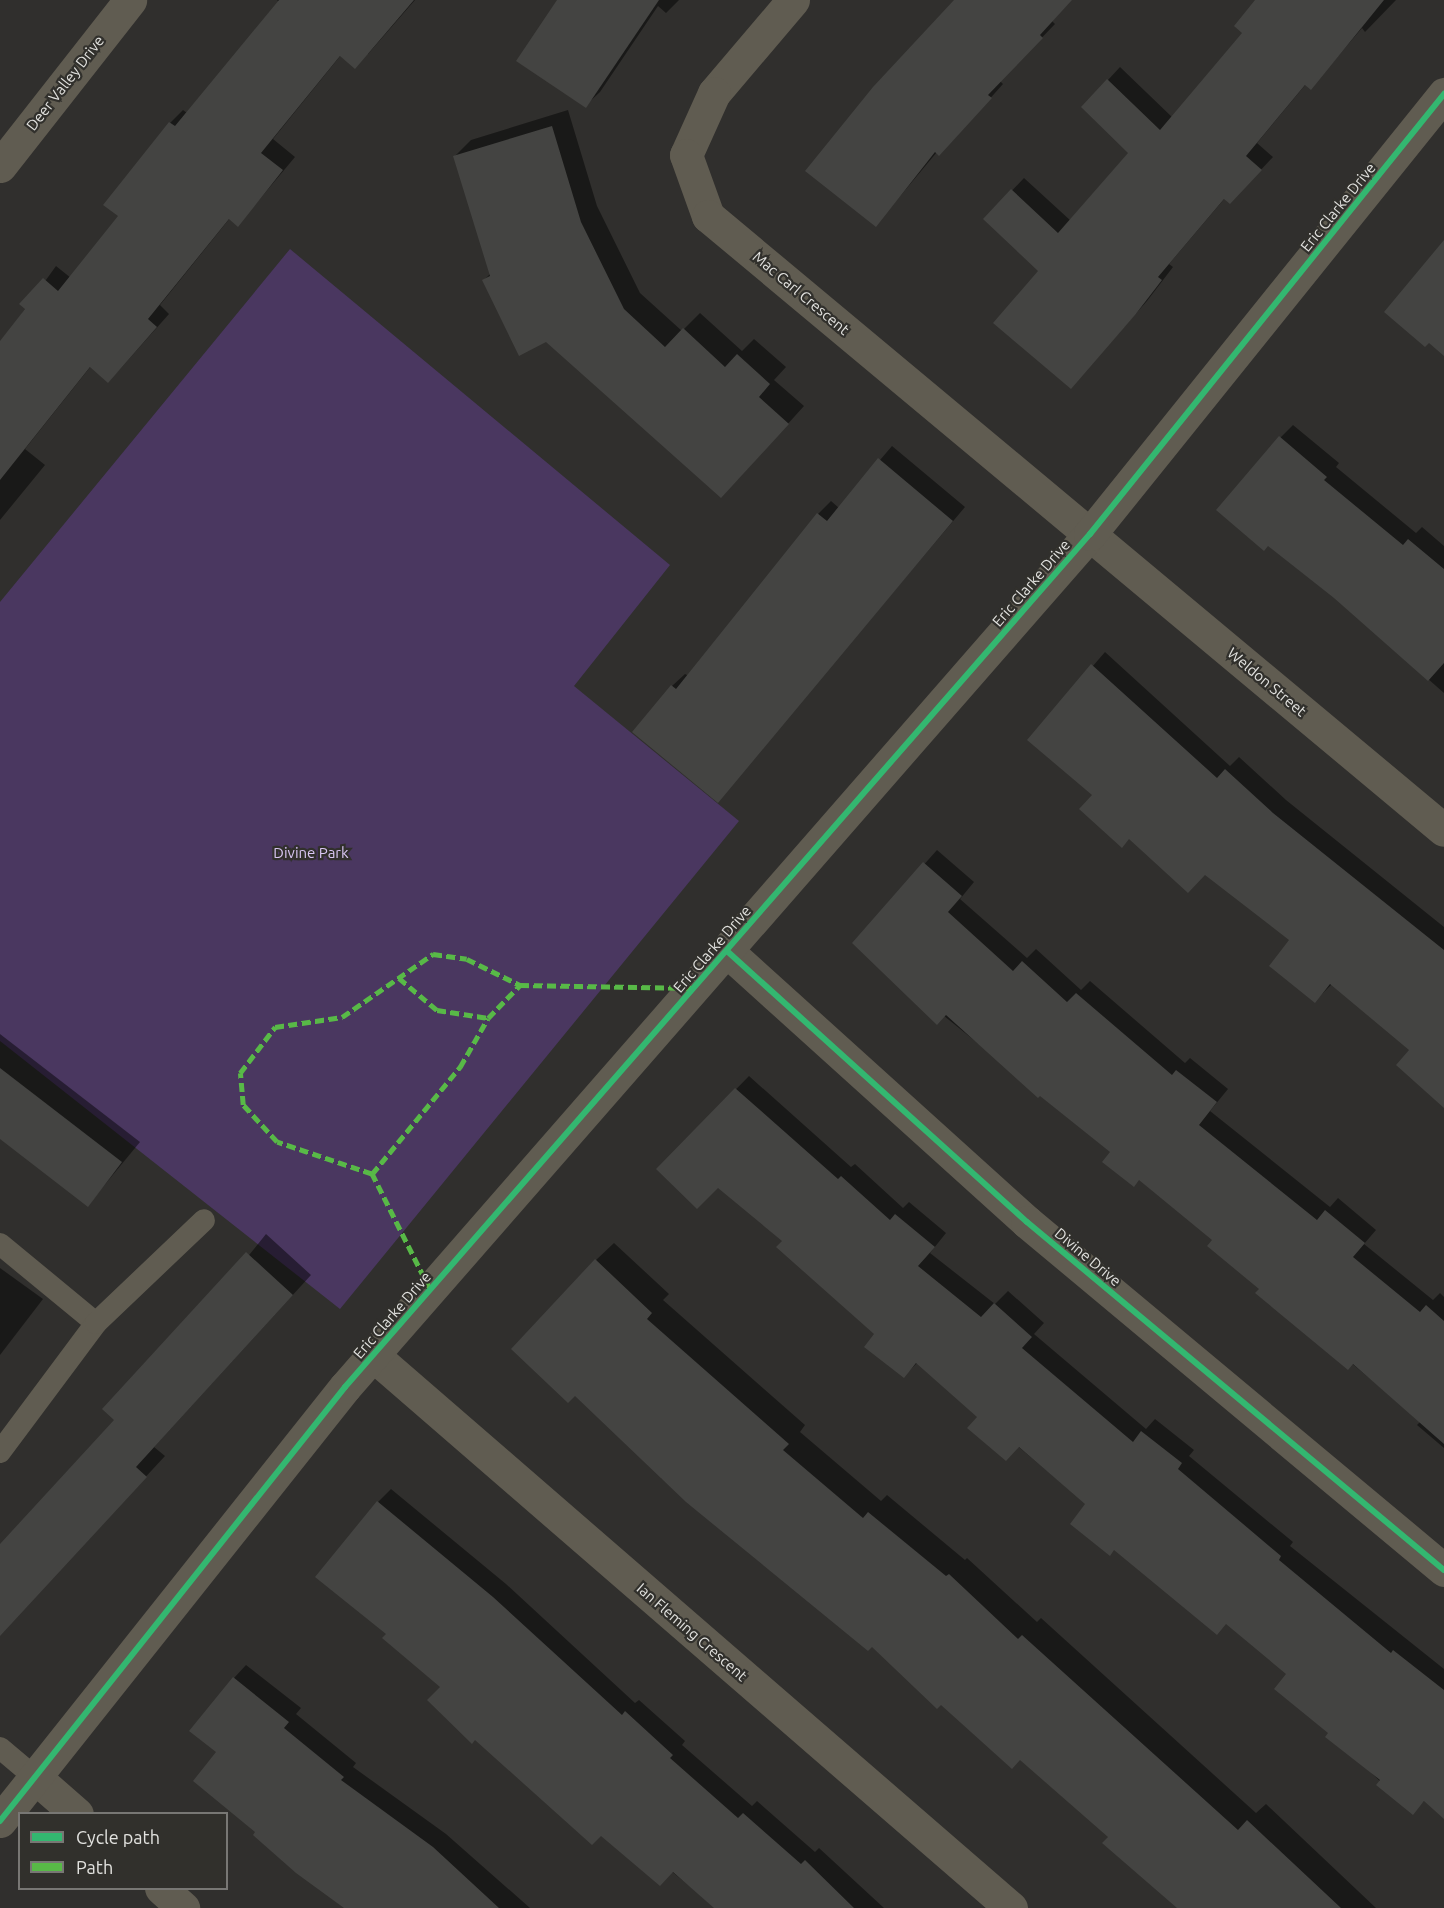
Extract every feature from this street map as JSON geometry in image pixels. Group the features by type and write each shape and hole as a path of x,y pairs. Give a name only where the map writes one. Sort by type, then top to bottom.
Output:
{"street":[{"name":"Deer Valley Drive","path":"0,166 130,0"},
{"name":"Mac Carl Crescent","path":"793,0 714,93 686,155 708,216 1090,534"},
{"name":"Eric Clarke Drive","path":"0,1821 37,1779 345,1387 1090,534 1444,94"},
{"name":"Weldon Street","path":"1090,534 1444,830"},
{"name":"Divine Drive","path":"727,951 1027,1222 1444,1570"},
{"name":"Ian Fleming Crescent","path":"374,1356 1011,1908"},
{"path":"37,1779 75,1812"},
{"path":"163,1890 183,1908"}],"lane":[{"path":"0,1452 96,1323 204,1220"},
{"path":"0,1244 96,1323"},
{"path":"0,1749 37,1779"}],"green space":[{"name":"Divine Park","path":"290,249 670,565 574,686 739,821 340,1309 0,1041 0,602"}],"building":[{"path":"279,0 414,0 355,69 340,56 261,153 283,170 238,227 229,219 148,319 157,327 108,383 90,367 0,480 0,341 25,309 19,304 43,278 58,291 118,216 103,205 169,122 175,126"},
{"path":"557,0 659,0 586,108 516,61"},
{"path":"954,0 1072,0 1040,35 1043,38 988,95 992,98 939,156 935,152 876,227 805,171 873,87"},
{"path":"1255,0 1384,0 1311,90 1305,85 1246,156 1262,170 1230,204 1224,199 1158,277 1162,280 1135,315 1071,389 993,323 1038,271 983,219 1011,189 1058,233 1128,153 1081,107 1107,79 1160,130 1242,33 1234,26"},
{"path":"552,126 581,222 624,309 665,347 683,328 725,367 737,354 770,384 759,397 789,424 721,498 546,342 519,356 482,280 490,276 453,156"},
{"path":"1444,240 1444,356 1429,343 1425,347 1384,312"},
{"path":"1279,436 1327,477 1324,480 1403,545 1408,539 1444,569 1444,663 1428,681 1334,598 1268,546 1264,551 1216,510"},
{"path":"878,458 953,521 718,803 632,732 671,685 676,689 817,513 827,521"},
{"path":"1091,664 1217,778 1225,769 1273,813 1444,950 1444,1108 1396,1065 1409,1050 1330,984 1315,1003 1269,966 1289,940 1205,875 1188,893 1129,839 1122,848 1079,809 1092,795 1027,740"},
{"path":"923,862 962,896 948,912 1013,971 1022,961 1067,1002 1076,993 1172,1075 1176,1070 1217,1102 1199,1125 1317,1220 1325,1210 1365,1243 1353,1257 1420,1312 1426,1305 1444,1321 1444,1444 1353,1364 1348,1370 1255,1293 1259,1289 1207,1246 1212,1240 1139,1180 1134,1187 1102,1162 1110,1152 1040,1096 1038,1098 946,1015 937,1025 852,943"},
{"path":"0,1068 122,1162 88,1207 0,1139"},
{"path":"735,1088 838,1179 841,1176 890,1220 895,1214 935,1247 918,1266 981,1317 994,1303 1032,1337 1022,1348 1133,1442 1141,1431 1182,1463 1178,1469 1281,1556 1279,1560 1391,1653 1393,1650 1444,1690 1444,1819 1424,1801 1413,1815 1376,1785 1380,1780 1325,1737 1328,1733 1274,1689 1286,1674 1226,1624 1217,1635 1114,1550 1110,1556 1070,1524 1085,1504 1019,1447 1006,1461 967,1428 977,1417 916,1363 904,1378 864,1347 874,1334 776,1247 782,1241 718,1188 697,1209 656,1169"},
{"path":"246,1252 293,1295 136,1467 147,1477 0,1636 0,1544 114,1420 102,1409"},
{"path":"595,1259 652,1313 647,1319 789,1444 783,1450 863,1518 868,1512 946,1576 949,1574 1018,1639 1022,1635 1238,1830 1247,1820 1341,1908 1177,1908 1102,1843 1108,1837 1020,1760 1012,1769 941,1705 937,1709 872,1647 868,1651 686,1502 575,1396 568,1403 511,1349"},
{"path":"377,1501 493,1597 622,1715 625,1711 673,1755 670,1758 738,1818 743,1813 801,1864 805,1860 854,1908 714,1908 673,1872 660,1886 601,1836 592,1845 475,1740 472,1744 427,1700 440,1687 382,1638 386,1634 315,1577"},
{"path":"233,1677 289,1722 284,1728 344,1777 341,1780 433,1847 499,1908 344,1908 296,1873 253,1835 255,1832 193,1781 216,1752 189,1731"}],"marked path":[{"path":"372,1174 277,1142 243,1105 240,1073 275,1027 342,1017 433,954 467,959 520,985"},
{"path":"399,978 437,1010 488,1018"},
{"path":"430,1290 372,1174 460,1067 488,1018 520,985 694,988"}],"cycle path":[{"path":"0,1821 345,1387 1090,534 1444,94"},
{"path":"727,951 1027,1222 1444,1570"}]}
